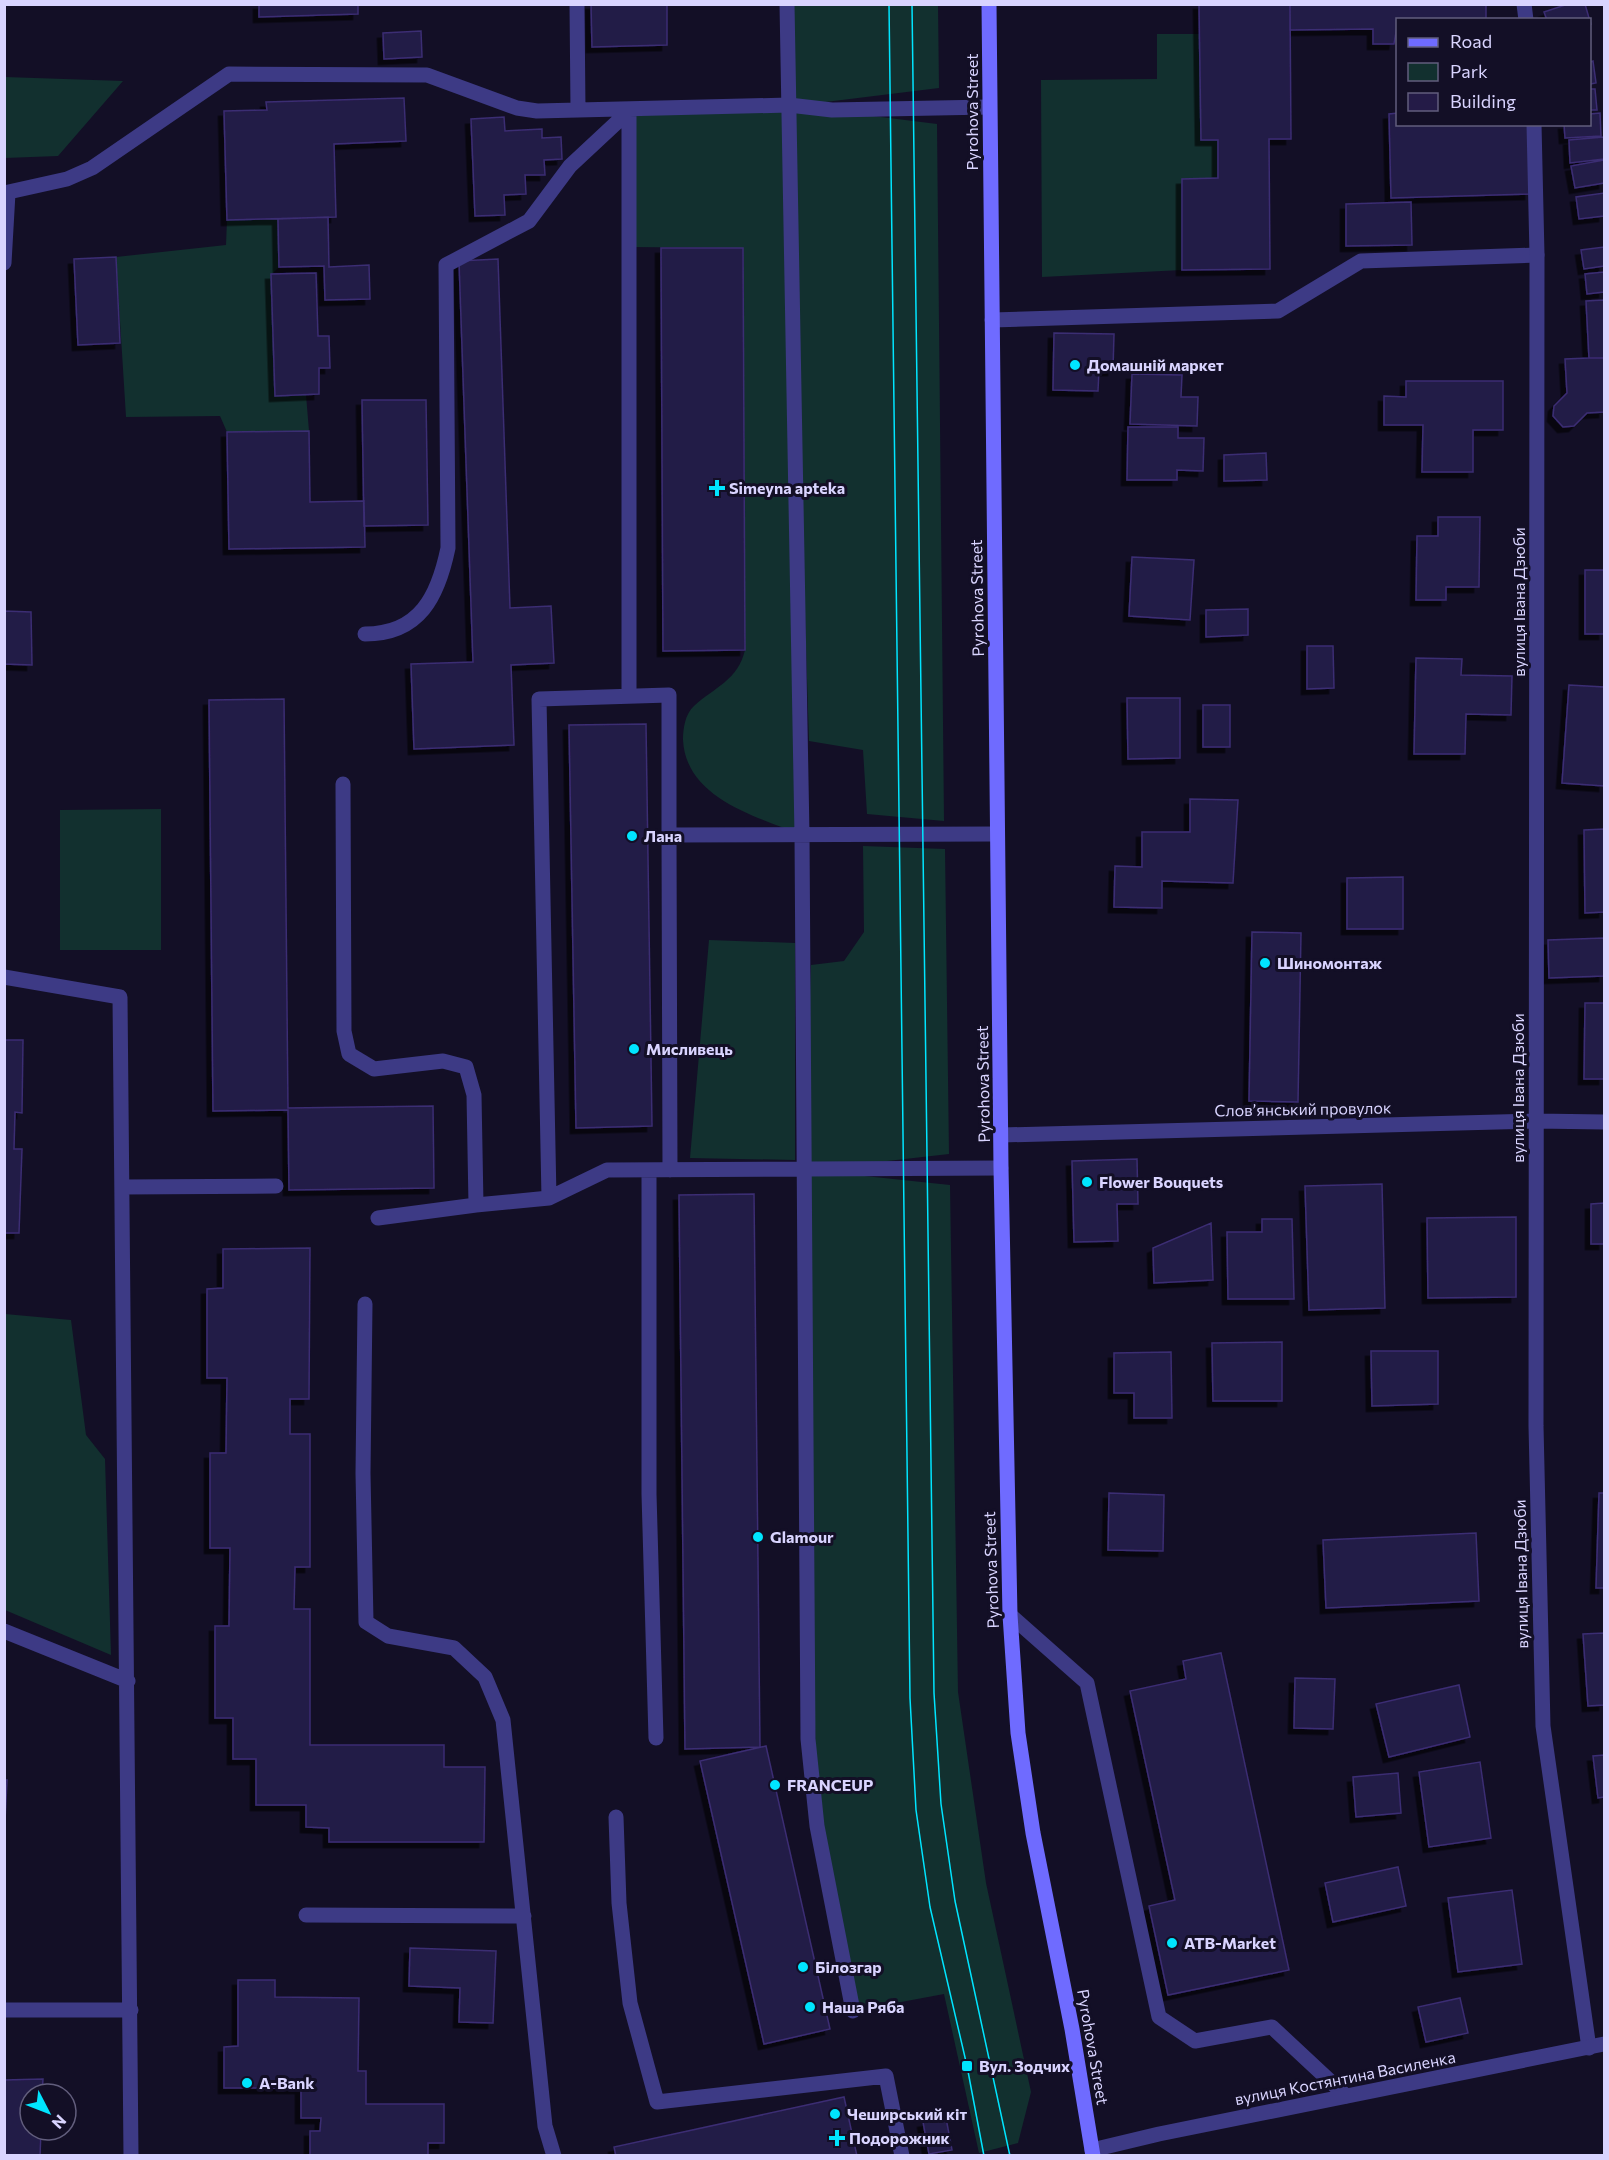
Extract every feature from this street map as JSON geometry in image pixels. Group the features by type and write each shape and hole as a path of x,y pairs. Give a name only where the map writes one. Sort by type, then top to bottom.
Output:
{"main road":[{"name":"Pyrohova Street","path":"989,4 1001,1168 1010,1615 1018,1732 1033,1833 1072,2029 1091,2154"}],"street":[{"path":"577,4 578,110"},
{"path":"787,4 802,835 808,1739 817,1826 853,2011"},
{"path":"4,263 6,193 67,179 92,168 229,74 427,75 517,108 537,111 628,111 789,105 832,110 989,107"},
{"path":"365,634 380,634 408,624 428,605 441,579 448,548 446,265 529,221 570,166 628,111"},
{"path":"628,111 630,696"},
{"name":"вулиця Івана Дзюби","path":"1534,126 1538,255 1536,1426 1543,1726 1589,2048"},
{"path":"992,320 1278,311 1361,261 1538,255"},
{"path":"549,1198 539,699 669,695 670,1170"},
{"path":"343,784 344,1031 349,1054 374,1069 443,1061 466,1067 474,1095 476,1205"},
{"path":"669,835 998,834"},
{"path":"4,977 120,997 131,2010 130,2156"},
{"name":"Словʼянський провулок","path":"1002,1135 1536,1121 1605,1122"},
{"path":"378,1218 549,1198 608,1170 1001,1168"},
{"path":"649,1170 649,1494 656,1738"},
{"path":"122,1187 276,1186"},
{"path":"365,1304 363,1473 366,1622 388,1636 454,1648 485,1677 503,1720 545,2126 554,2156"},
{"path":"1010,1615 1087,1683 1159,2017 1195,2041 1272,2027 1346,2096"},
{"path":"4,1631 128,1682"},
{"path":"616,1817 619,1903 630,2003 657,2102 886,2076 902,2156"},
{"path":"306,1915 524,1916"},
{"path":"4,2010 131,2010"},
{"name":"вулиця Костянтина Василенка","path":"1091,2154 1159,2134 1604,2044"}],"green space":[{"path":"787,5 938,5 939,88 793,106 937,124 944,821 867,814 863,750 809,741 791,172 802,835 746,813 710,791 697,777 687,760 683,740 688,713 731,676 742,660 745,650 743,248 629,247 629,111 789,105"},
{"path":"1157,34 1200,34 1201,140 1218,140 1218,178 1182,179 1182,270 1042,277 1041,80 1157,79"},
{"path":"4,77 123,81 58,156 5,158"},
{"path":"278,219 279,267 271,275 275,396 306,395 309,431 227,432 220,416 126,417 116,257 226,245 227,220"},
{"path":"161,809 161,950 60,950 60,810"},
{"path":"863,846 945,849 949,1154 808,1170 950,1185 958,1692 986,1883 1031,2092 1018,2143 979,2153 944,1994 853,2011 817,1826 804,1170 811,965 844,961 864,932"},
{"path":"709,940 795,943 795,1160 690,1158"},
{"path":"5,1314 71,1320 86,1435 105,1459 111,1655 5,1610"}],"building":[{"path":"259,4 358,4 358,14 259,17"},
{"path":"591,4 667,4 667,45 592,47"},
{"path":"1199,4 1290,4 1291,139 1269,139 1270,269 1182,270 1182,179 1218,178 1218,140 1201,140"},
{"path":"1290,4 1486,4 1486,18 1396,18 1394,44 1373,44 1373,29 1290,30"},
{"path":"1568,4 1585,4 1589,18 1546,18 1544,12"},
{"path":"421,31 422,57 384,59 383,33"},
{"path":"1593,61 1596,83 1591,84 1591,62"},
{"path":"1591,89 1595,89 1597,110 1591,110"},
{"path":"404,98 406,141 334,144 336,217 227,220 224,111 267,110 266,102"},
{"path":"1396,113 1396,126 1530,126 1530,194 1391,198 1389,114"},
{"path":"1600,113 1601,136 1565,138 1564,126 1591,126 1591,114"},
{"path":"504,117 505,131 542,129 542,138 561,137 562,159 544,160 545,175 525,175 526,194 504,195 505,215 475,216 471,119"},
{"path":"1604,137 1604,159 1570,163 1569,140"},
{"path":"1604,160 1604,183 1575,188 1571,166"},
{"path":"1604,193 1604,216 1579,219 1576,197"},
{"path":"1411,202 1412,245 1346,246 1346,204"},
{"path":"328,217 329,267 369,265 370,299 325,300 324,266 279,267 278,219"},
{"path":"1604,247 1604,266 1584,269 1581,250"},
{"path":"661,248 743,248 745,650 663,651"},
{"path":"116,257 120,343 78,345 74,259"},
{"path":"498,259 510,608 551,606 554,663 511,665 514,745 414,749 411,664 473,662 459,261"},
{"path":"1604,272 1604,292 1587,294 1585,274"},
{"path":"316,273 318,336 329,336 330,368 319,368 319,394 275,396 271,274"},
{"path":"1604,300 1604,358 1589,358 1586,301"},
{"path":"1054,333 1114,334 1113,370 1099,370 1098,391 1053,390"},
{"path":"1604,358 1604,412 1587,413 1574,426 1563,427 1553,416 1554,406 1567,393 1565,359"},
{"path":"1132,374 1182,375 1181,397 1198,397 1197,426 1130,424"},
{"path":"1406,381 1503,381 1503,430 1473,430 1473,472 1422,472 1423,425 1384,425 1384,396 1406,397"},
{"path":"362,400 426,400 428,525 364,526"},
{"path":"1128,427 1178,427 1178,438 1204,438 1203,471 1177,470 1177,480 1127,480"},
{"path":"309,431 310,502 364,501 365,547 229,549 227,432"},
{"path":"1266,453 1267,480 1224,481 1224,455"},
{"path":"1438,517 1480,517 1479,587 1446,587 1446,600 1416,600 1417,536 1438,536"},
{"path":"1132,557 1194,560 1190,620 1129,616"},
{"path":"1585,570 1604,570 1604,634 1585,634"},
{"path":"1248,609 1248,635 1206,637 1206,610"},
{"path":"4,611 31,612 32,665 4,664"},
{"path":"1307,646 1333,646 1334,688 1307,689"},
{"path":"1416,658 1462,659 1461,675 1512,676 1511,715 1466,714 1465,754 1414,754"},
{"path":"1569,685 1604,687 1604,786 1562,783"},
{"path":"1127,698 1180,698 1180,758 1128,759"},
{"path":"284,699 288,1108 433,1106 434,1188 289,1190 288,1110 213,1111 209,700"},
{"path":"1203,705 1230,705 1230,747 1203,747"},
{"path":"646,724 652,1126 576,1128 569,725"},
{"path":"1190,799 1238,800 1233,883 1162,881 1162,908 1114,907 1115,866 1142,867 1142,832 1190,832"},
{"path":"1604,829 1604,912 1585,913 1584,830"},
{"path":"1403,877 1403,929 1347,929 1347,878"},
{"path":"1252,932 1301,933 1298,1102 1249,1101"},
{"path":"1604,938 1604,976 1549,978 1548,940"},
{"path":"1585,1003 1604,1003 1604,1079 1584,1079"},
{"path":"4,1040 23,1040 22,1113 15,1112 14,1149 22,1149 19,1233 4,1233"},
{"path":"1137,1159 1138,1204 1117,1204 1118,1241 1074,1242 1072,1161"},
{"path":"1382,1184 1385,1308 1309,1310 1305,1186"},
{"path":"754,1194 760,1747 685,1749 679,1195"},
{"path":"1604,1203 1604,1244 1591,1244 1591,1204"},
{"path":"1516,1217 1516,1297 1428,1298 1427,1218"},
{"path":"1262,1219 1292,1219 1294,1299 1228,1299 1227,1232 1262,1232"},
{"path":"1211,1223 1213,1280 1154,1283 1153,1248"},
{"path":"310,1248 309,1399 290,1399 290,1434 310,1434 310,1567 295,1567 294,1609 310,1609 310,1745 444,1745 444,1767 485,1767 484,1842 329,1842 329,1828 306,1827 306,1805 256,1805 256,1759 233,1759 233,1718 215,1718 215,1626 229,1626 230,1548 210,1548 210,1453 226,1453 227,1378 207,1378 207,1289 223,1288 223,1249"},
{"path":"1282,1342 1282,1401 1213,1401 1212,1343"},
{"path":"1371,1351 1438,1351 1438,1404 1372,1406"},
{"path":"1171,1352 1172,1418 1134,1418 1134,1393 1114,1393 1114,1353"},
{"path":"1109,1493 1164,1495 1163,1551 1108,1550"},
{"path":"1599,1493 1604,1493 1604,1588 1596,1588"},
{"path":"1476,1533 1479,1601 1326,1608 1323,1540"},
{"path":"1604,1633 1604,1705 1588,1706 1583,1634"},
{"path":"1221,1653 1289,1970 1168,1995 1149,1906 1175,1900 1130,1691 1186,1679 1183,1661"},
{"path":"1295,1678 1335,1679 1333,1729 1294,1728"},
{"path":"1459,1685 1470,1737 1389,1757 1376,1704"},
{"path":"766,1746 830,2029 764,2044 700,1761"},
{"path":"1604,1755 1604,1797 1598,1798 1593,1756"},
{"path":"1480,1762 1491,1838 1429,1847 1419,1772"},
{"path":"1398,1773 1401,1813 1356,1817 1353,1777"},
{"path":"4,1780 7,1780 4,1842"},
{"path":"1398,1867 1406,1906 1333,1922 1325,1883"},
{"path":"1512,1890 1522,1964 1458,1972 1448,1898"},
{"path":"410,1948 496,1951 493,2023 459,2022 460,1988 409,1986"},
{"path":"238,1980 275,1980 275,1997 359,1998 358,2071 366,2071 366,2104 444,2104 444,2143 428,2143 428,2156 310,2156 310,2131 320,2131 321,2118 301,2118 301,2088 224,2088 224,2047 238,2046"},
{"path":"1460,1998 1468,2033 1426,2042 1418,2007"},
{"path":"43,2079 43,2082 18,2082 18,2142 41,2142 40,2156 4,2156 4,2080"},
{"path":"844,2097 857,2156 616,2156 614,2147"},
{"path":"946,2118 952,2150 929,2154 923,2122"}],"tram line":[{"path":"889,4 910,1698 916,1810 930,1907 967,2066 984,2156"},
{"path":"912,4 934,1693 941,1804 955,1901 1010,2156"}],"place":[{"name":"Домашній маркет","path":"1075,365"},
{"name":"Simeyna apteka","path":"717,488"},
{"name":"Лана","path":"632,836"},
{"name":"Шиномонтаж","path":"1265,963"},
{"name":"Мисливець","path":"634,1049"},
{"name":"Flower Bouquets","path":"1087,1182"},
{"name":"Glamour","path":"758,1537"},
{"name":"FRANCEUP","path":"775,1785"},
{"name":"ATB-Market","path":"1172,1943"},
{"name":"Білозгар","path":"803,1967"},
{"name":"Наша Ряба","path":"810,2007"},
{"name":"Вул. Зодчих","path":"967,2066"},
{"name":"A-Bank","path":"247,2083"},
{"name":"Чеширський кіт","path":"835,2114"},
{"name":"Подорожник","path":"837,2138"}]}
